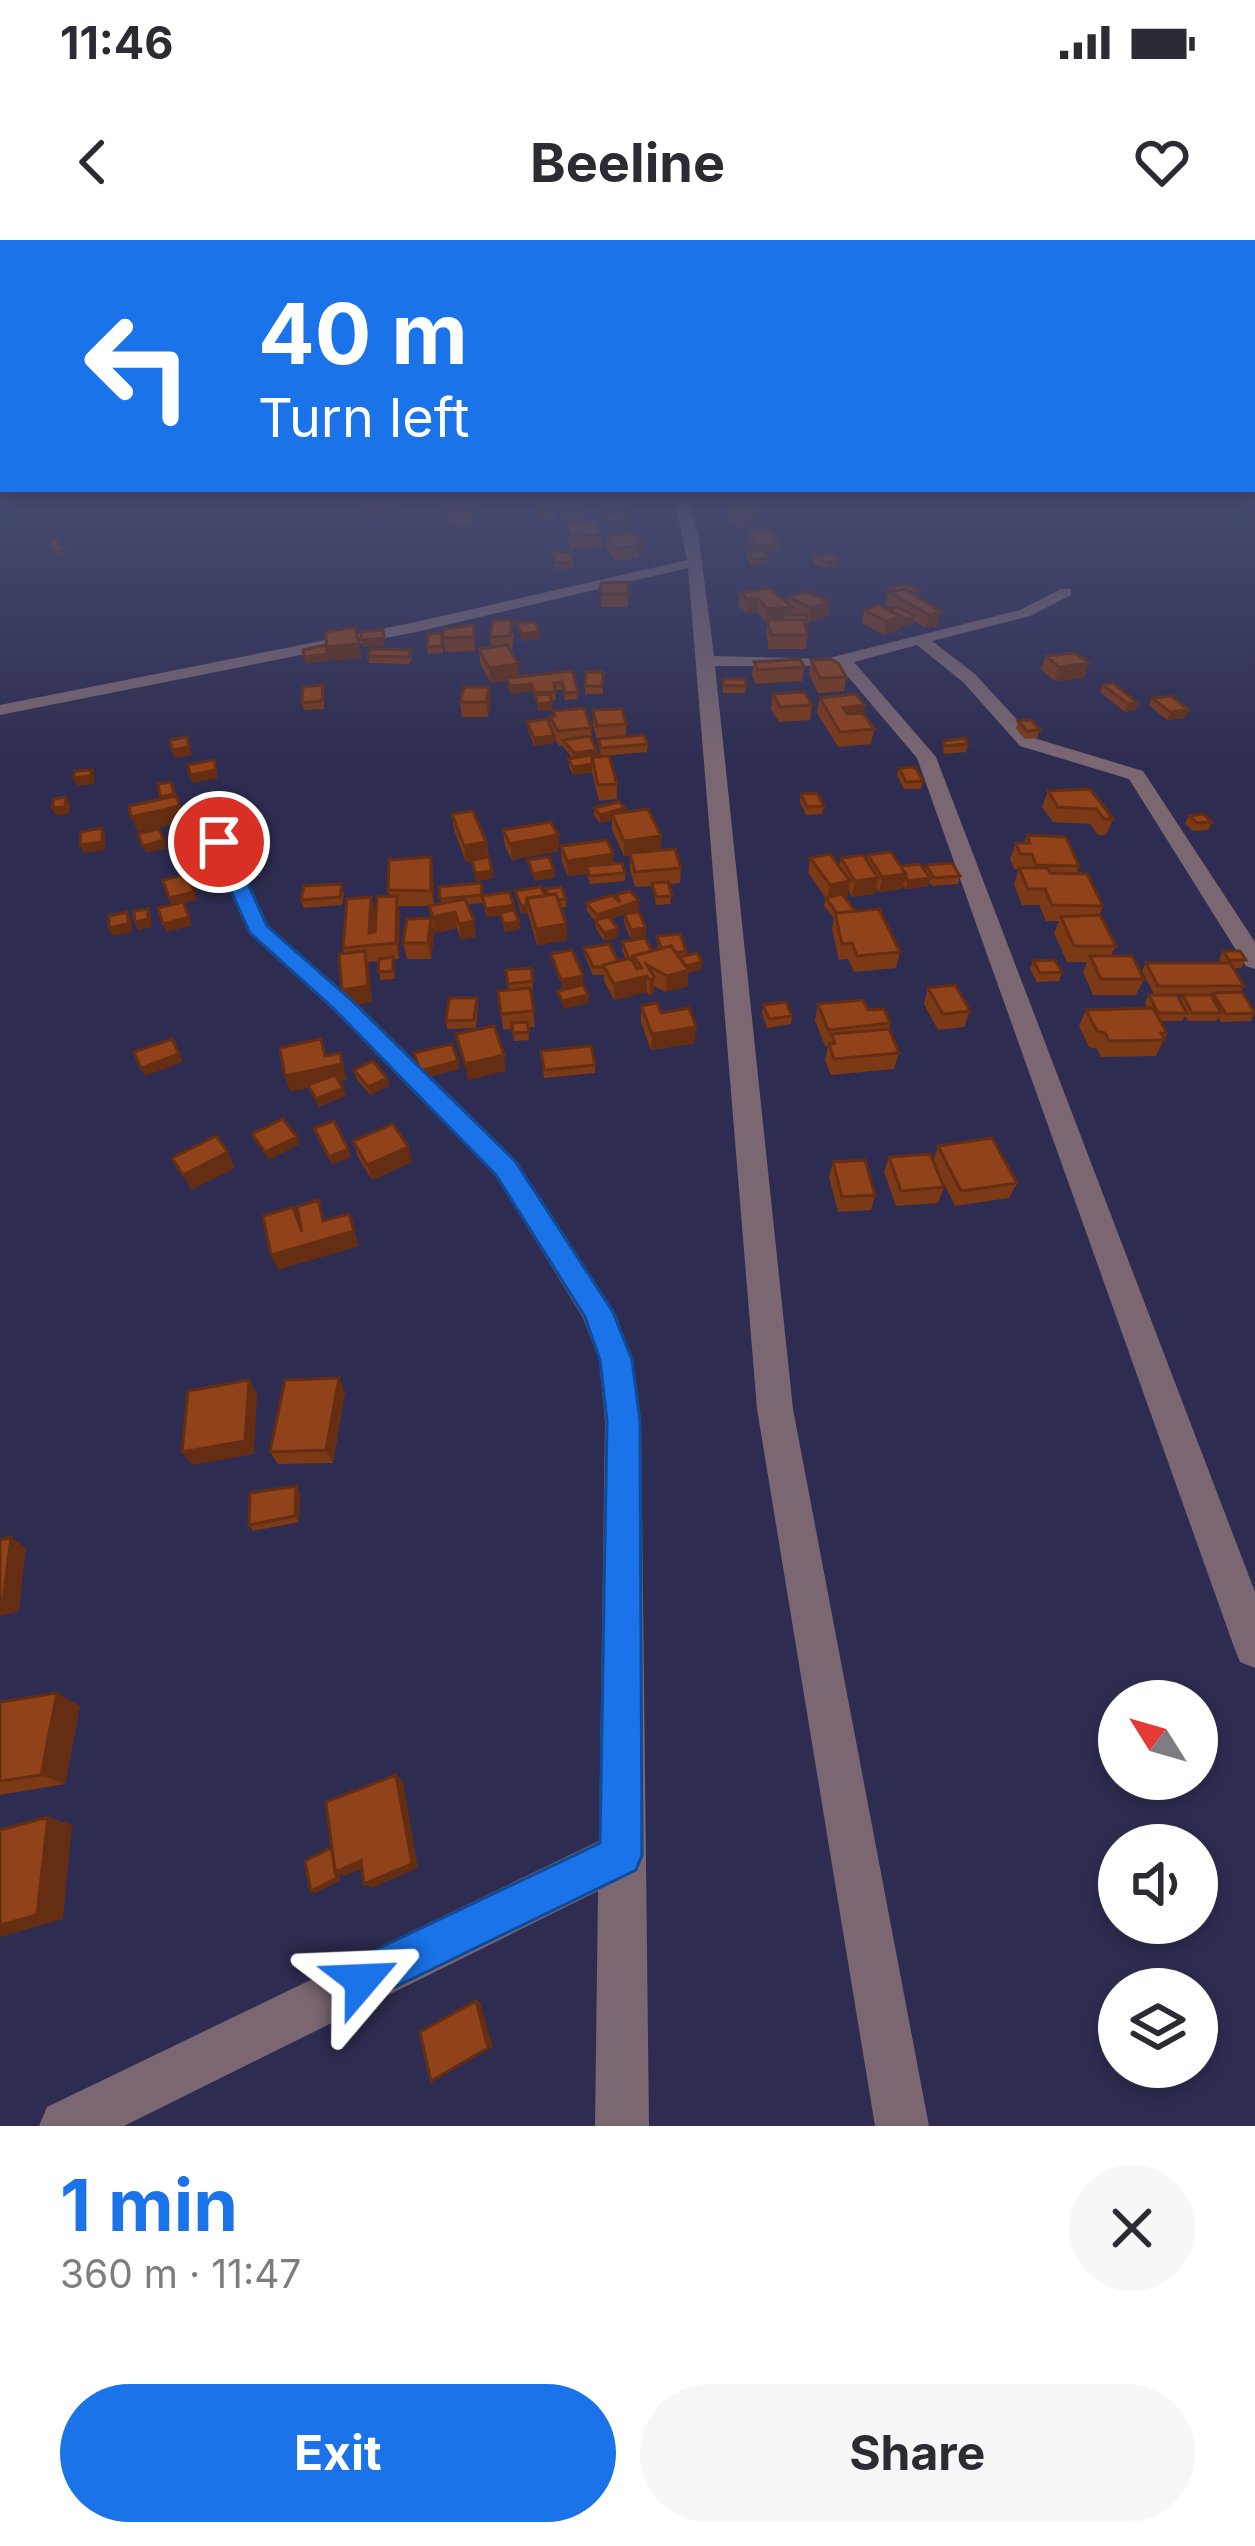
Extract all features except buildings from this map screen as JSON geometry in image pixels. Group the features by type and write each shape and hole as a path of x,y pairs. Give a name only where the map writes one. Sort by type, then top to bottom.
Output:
{"street":[{"path":"0,710 416,628 593,586"},
{"path":"697,586 775,1409 902,2126"},
{"path":"706,661 808,665 843,660 1025,613 1066,592"},
{"path":"923,642 969,678 1027,742 1136,775 1255,961"},
{"path":"843,660 926,757 1255,1647"},
{"path":"219,842 258,929 358,1019 506,1168 598,1312 616,1360 623,1421 622,2126"},
{"path":"66,2126 621,1855"}],"route":[{"path":"219,842 258,929 341,1003 506,1168 598,1312 616,1360 623,1421 621,1855 362,1980"}]}
